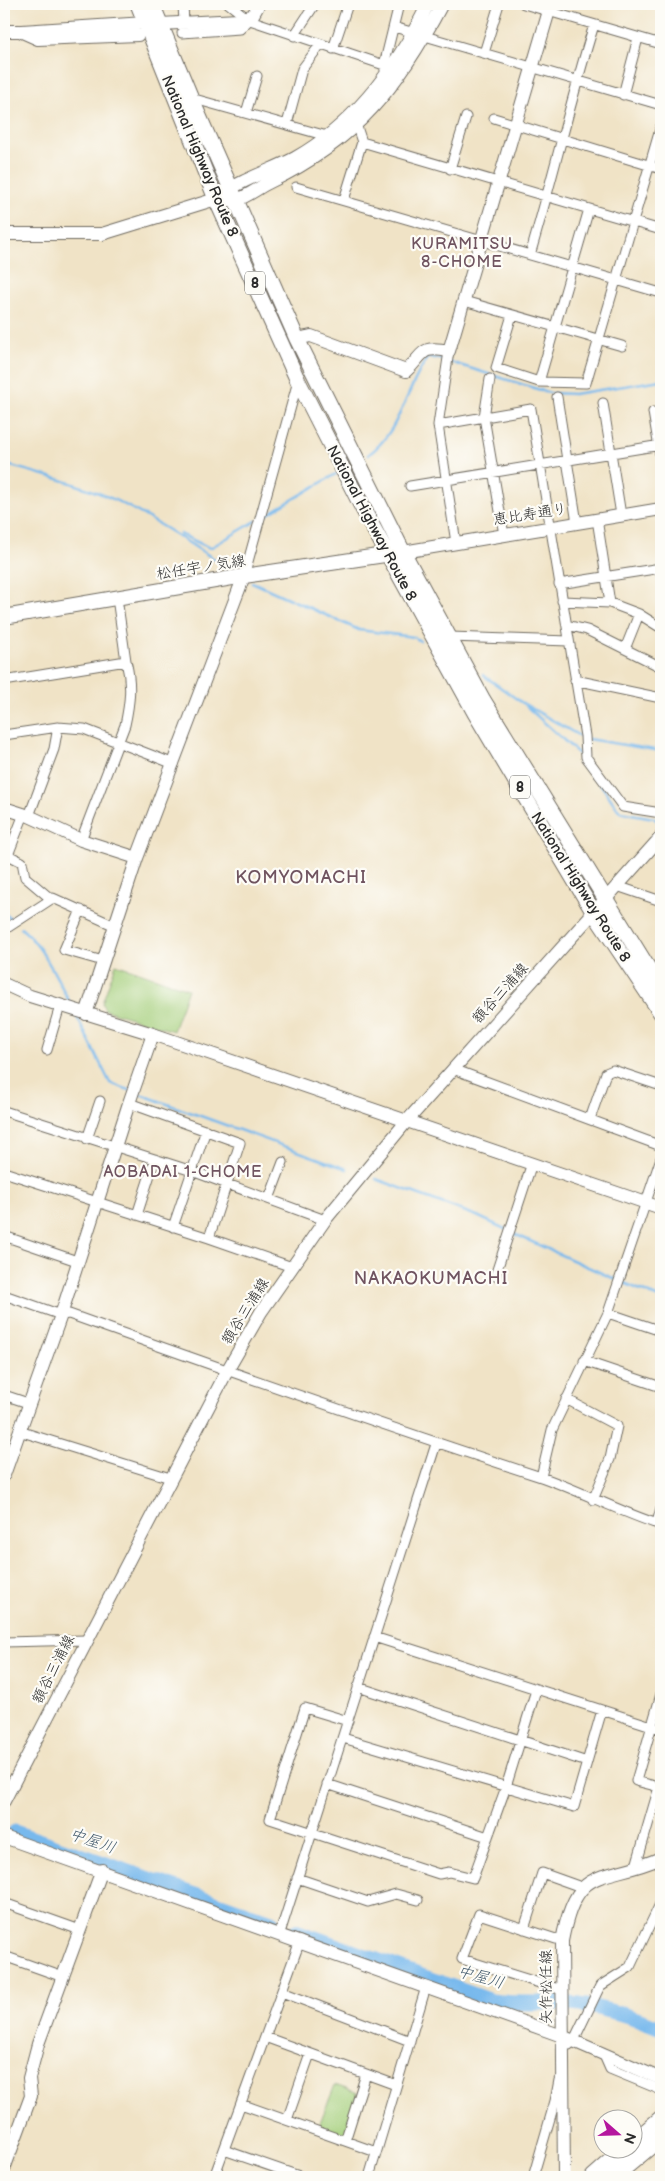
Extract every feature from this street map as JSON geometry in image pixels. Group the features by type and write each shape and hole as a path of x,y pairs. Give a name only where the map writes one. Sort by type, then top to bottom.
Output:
{"highway":[{"name":"National Highway Route 8","path":"138,4 142,29 298,381 388,555 475,713 594,913 661,1013"},
{"name":"National Highway Route 8","path":"152,4 191,98 297,339 403,552 483,700 604,900 661,989"},
{"path":"642,2134 661,2118"},
{"path":"614,2177 661,2138"},
{"path":"593,2177 615,2158"}],"main road":[{"name":"松任宇ノ気線","path":"4,617 244,576 403,552"}],"street":[{"path":"182,4 183,28"},
{"path":"229,4 294,36 385,70"},
{"path":"294,36 315,4"},
{"path":"333,49 348,4"},
{"path":"385,70 399,4"},
{"path":"4,234 102,234 233,194 300,166 357,126 392,87 419,35 428,4"},
{"path":"233,194 297,157 328,136 363,102 385,70 419,35 442,4"},
{"path":"484,53 499,4"},
{"path":"524,4 550,7 594,25 661,44"},
{"path":"456,543 445,481 438,425 448,357 550,7"},
{"path":"160,24 183,28 238,20 252,14"},
{"path":"530,255 577,80 594,25"},
{"path":"394,27 661,105"},
{"path":"4,31 142,29"},
{"path":"623,94 638,38"},
{"path":"287,124 302,69 320,45"},
{"path":"246,113 257,76"},
{"path":"191,98 328,136"},
{"path":"450,169 466,117"},
{"path":"494,118 661,169"},
{"path":"344,200 362,142 357,126"},
{"path":"512,315 496,368 539,382 586,384 661,126"},
{"path":"362,142 661,230"},
{"path":"296,187 661,293"},
{"path":"539,382 590,209"},
{"path":"464,301 622,346"},
{"path":"297,339 311,336 406,371 421,353 433,348 448,357"},
{"path":"490,379 484,417 504,535"},
{"path":"47,1050 74,1010 103,961 137,858 244,576 298,381"},
{"path":"557,397 576,523"},
{"path":"602,403 621,515"},
{"path":"438,425 531,410 567,625 585,739 586,757 623,807 661,813"},
{"path":"652,412 660,445 661,460"},
{"path":"410,486 494,474 660,445"},
{"name":"恵比寿通り","path":"403,552 661,509"},
{"path":"598,519 610,603"},
{"path":"559,584 607,578 661,568"},
{"path":"81,840 130,705 131,680 126,661 118,598"},
{"path":"562,601 610,603 639,614 658,626 661,625"},
{"path":"625,649 639,614"},
{"path":"567,625 587,630 661,667"},
{"path":"450,638 569,641"},
{"path":"4,680 126,661"},
{"path":"575,680 661,698"},
{"path":"4,735 58,726 84,730 174,764"},
{"path":"51,900 25,878 22,862 6,854 26,815 54,749 58,726"},
{"path":"4,808 26,815 81,840 137,858"},
{"name":"額谷三浦線","path":"4,1800 170,1478 261,1312 324,1220 406,1122 661,837"},
{"path":"617,886 661,901"},
{"path":"4,930 54,898 115,926"},
{"path":"81,910 60,949 103,961"},
{"path":"4,984 74,1010 153,1034 661,1208"},
{"path":"4,1475 28,1403 62,1315 77,1260 153,1034"},
{"path":"454,1069 661,1146"},
{"path":"590,1119 606,1073 613,1070 661,1086"},
{"path":"131,1096 206,1130 240,1143 209,1238"},
{"path":"87,1139 100,1101"},
{"path":"4,1111 192,1172 324,1220"},
{"path":"173,1227 206,1130"},
{"path":"541,1477 552,1430 608,1313 661,1158"},
{"path":"137,1214 155,1160"},
{"path":"269,1199 283,1162"},
{"path":"495,1276 532,1163"},
{"path":"4,1172 96,1204 104,1203 292,1267"},
{"path":"4,1236 77,1260"},
{"path":"4,1295 62,1315 69,1314 436,1444 541,1477 593,1500 659,1524 661,1508"},
{"path":"608,1313 661,1331"},
{"path":"584,1361 661,1387"},
{"path":"4,1395 28,1403"},
{"path":"566,1399 617,1426 610,1459 593,1500"},
{"path":"18,1431 170,1478"},
{"path":"280,1933 436,1444"},
{"path":"374,1637 661,1729"},
{"path":"4,1642 86,1640"},
{"path":"358,1687 587,1762"},
{"path":"348,1721 305,1708 270,1819 439,1874 449,1872 474,1878 506,1787 536,1690"},
{"path":"636,1866 659,1787 636,1781 661,1694"},
{"path":"343,1738 574,1807 602,1710"},
{"path":"327,1784 488,1837"},
{"path":"4,1836 280,1933 568,2038 661,2079"},
{"name":"矢作松任線","path":"564,2177 563,2051 568,2038 562,2008 562,1941 567,1912 574,1898 600,1876 661,1858"},
{"path":"4,2169 31,2096 29,2078 33,2061 102,1870"},
{"path":"524,1929 542,1873 584,1888"},
{"path":"297,1878 368,1902 396,1894 418,1900"},
{"path":"568,2038 590,2007 600,1986 630,1967 661,1902"},
{"path":"4,1903 80,1930"},
{"path":"562,1941 479,1914 462,1959 562,1992"},
{"path":"214,2177 300,1941"},
{"path":"4,1956 63,1977"},
{"path":"368,2177 426,1987"},
{"path":"282,1992 410,2040"},
{"path":"265,2037 396,2085"},
{"path":"532,2177 556,2102 563,2051"},
{"path":"602,2053 610,2069 661,2090"},
{"path":"286,2120 310,2054"},
{"path":"345,2141 366,2074"},
{"path":"241,2104 376,2152"},
{"path":"224,2150 302,2177"}],"green space":[{"path":"116,964 188,989 173,1031 105,1010 102,1003"},
{"path":"335,2085 358,2093 344,2140 317,2130"}],"waterway":[{"path":"368,455 379,445 396,422 420,369 428,357 445,360"},
{"path":"450,362 550,393 574,394 661,380"},
{"path":"4,464 64,481 109,497 152,520 234,571"},
{"path":"263,517 336,474"},
{"path":"180,534 210,548 256,521"},
{"path":"252,582 359,630 414,637 420,641"},
{"path":"483,675 521,702 583,738"},
{"path":"526,706 578,753 584,761"},
{"path":"588,739 661,751"},
{"path":"594,775 620,812 654,818 661,824"},
{"path":"4,913 10,918"},
{"path":"21,928 43,954 70,1003"},
{"path":"76,1015 110,1083 129,1090"},
{"path":"137,1093 347,1169"},
{"path":"376,1179 477,1216 507,1230"},
{"path":"512,1233 617,1280"},
{"path":"622,1282 661,1299"},
{"name":"中屋川","path":"15,1832 272,1922"},
{"name":"中屋川","path":"296,1931 492,2001 582,2005 622,2014 661,2028"}],"district":[{"name":"KURAMITSU 8-CHOME","path":"462,252"},
{"name":"KOMYOMACHI","path":"301,877"},
{"name":"AOBADAI 1-CHOME","path":"183,1171"},
{"name":"NAKAOKUMACHI","path":"431,1278"}]}
